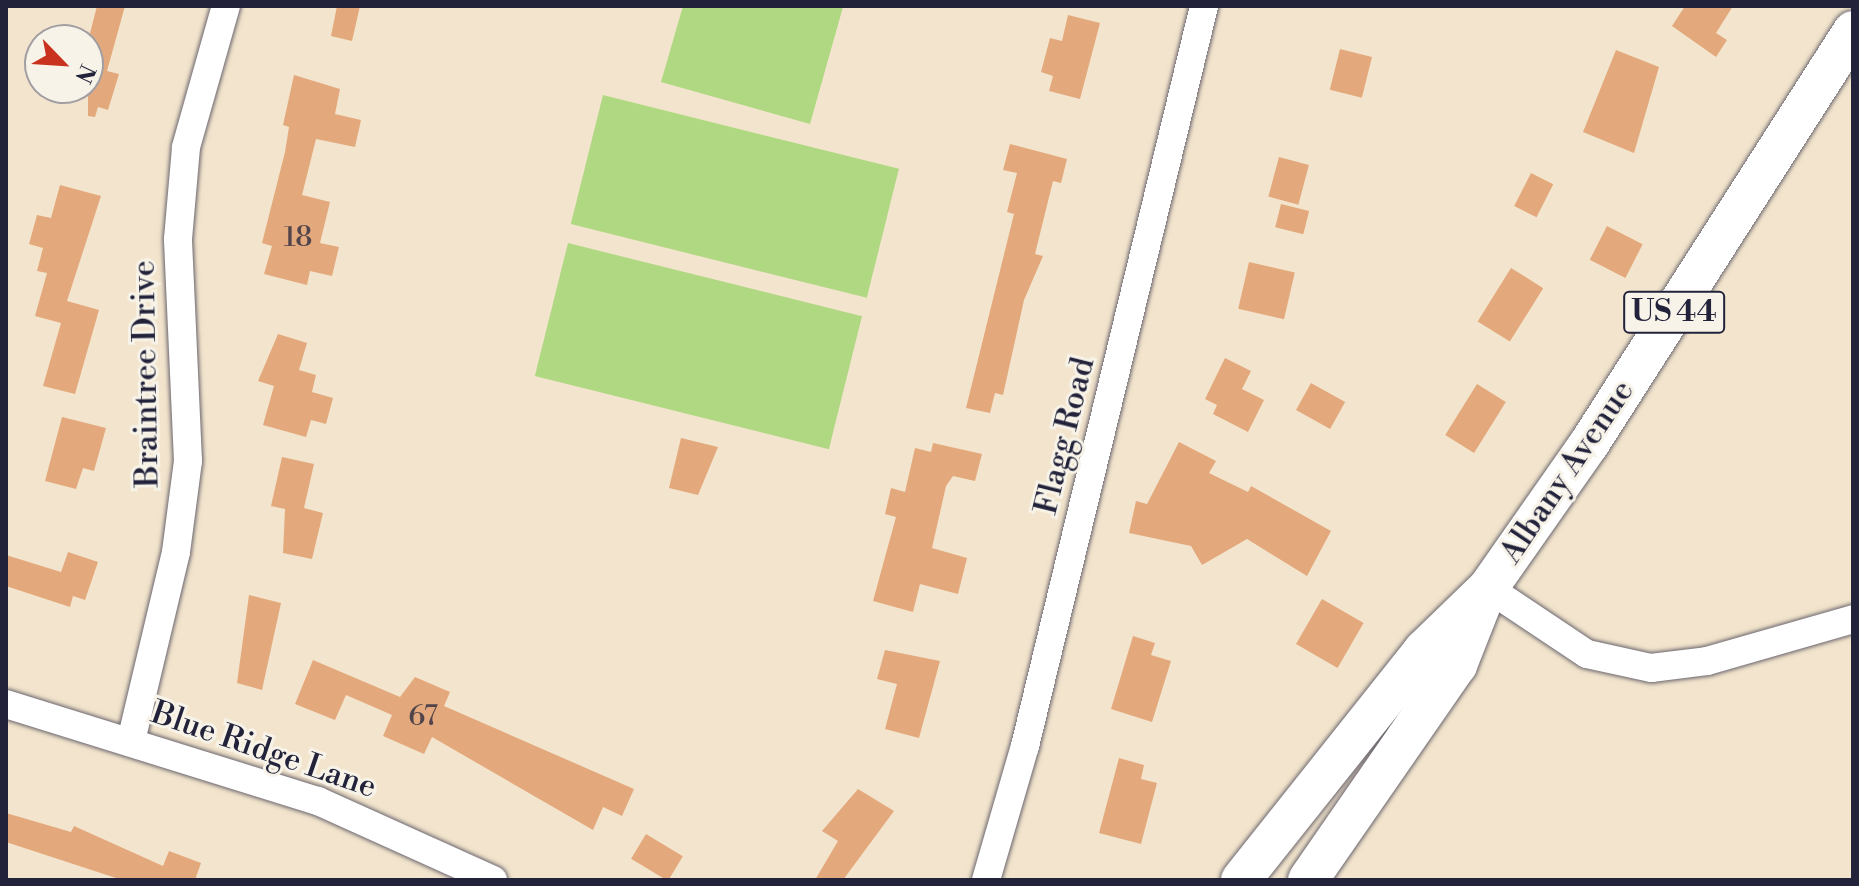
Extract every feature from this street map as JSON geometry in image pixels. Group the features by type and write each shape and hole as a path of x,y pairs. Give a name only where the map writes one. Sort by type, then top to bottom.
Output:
{"highway":[{"name":"Albany Avenue","path":"1241,880 1424,650 1488,588 1589,444 1853,31"},
{"name":"Albany Avenue","path":"1308,880 1457,665 1488,588"}],"street":[{"name":"Braintree Drive","path":"131,741 176,552 188,461 178,239 186,147 226,6"},
{"name":"Flagg Road","path":"986,880 1025,746 1204,6"},
{"path":"1488,588 1587,654 1651,668 1707,661 1853,619"},
{"name":"Blue Ridge Lane","path":"6,704 318,801 493,880"}],"green space":[{"path":"683,6 843,7 810,124 661,82"},
{"path":"603,95 899,169 867,298 571,224"},
{"path":"568,243 862,316 829,449 535,376"}],"building":[{"path":"97,6 125,6 107,71 119,74 108,110 98,107 95,117 88,116 88,104 104,104 104,24 92,24"},
{"path":"337,6 360,6 352,41 331,36"},
{"path":"1685,6 1733,6 1716,33 1727,40 1716,57 1672,26"},
{"path":"1068,15 1100,23 1080,99 1049,91 1053,76 1041,72 1050,38 1062,41"},
{"path":"1340,49 1372,57 1362,98 1330,90"},
{"path":"1616,50 1659,67 1634,153 1583,132"},
{"path":"294,75 340,89 335,114 361,120 355,147 316,139 302,195 330,202 320,243 339,247 332,276 310,271 307,285 264,274 272,246 262,243 285,152 289,127 283,125"},
{"path":"1010,144 1067,159 1061,183 1053,181 1035,254 1043,256 1024,300 1003,395 995,393 990,413 966,408 1014,214 1007,212 1017,173 1003,170"},
{"path":"1279,157 1309,165 1298,205 1268,197"},
{"path":"1531,173 1553,184 1536,217 1514,206"},
{"path":"60,185 101,196 67,301 99,310 75,394 43,386 61,323 35,316 47,273 37,271 43,248 29,244 37,215 51,218"},
{"path":"1281,204 1309,211 1303,234 1275,227"},
{"path":"1607,226 1643,244 1625,278 1590,260"},
{"path":"1249,262 1295,273 1284,319 1238,309"},
{"path":"1511,268 1543,288 1510,342 1478,321"},
{"path":"278,334 307,343 299,370 316,375 312,392 333,398 326,424 311,420 306,437 263,425 274,386 258,381"},
{"path":"1225,358 1251,371 1242,389 1264,400 1248,432 1213,414 1217,405 1205,399"},
{"path":"1311,383 1345,402 1330,429 1296,410"},
{"path":"1477,384 1506,402 1474,453 1445,435"},
{"path":"62,417 106,428 94,471 83,468 76,489 45,481"},
{"path":"681,438 718,447 698,495 669,488"},
{"path":"1179,442 1216,461 1209,473 1248,492 1251,486 1331,531 1307,576 1247,539 1202,565 1191,546 1129,533 1136,501 1147,504"},
{"path":"933,443 982,454 975,481 953,476 946,486 932,548 967,558 958,594 920,584 913,612 873,601 896,517 885,514 891,488 905,492 915,448 931,452"},
{"path":"282,457 314,464 304,508 323,513 312,559 283,553 285,509 271,506"},
{"path":"68,552 98,562 85,600 73,596 70,607 6,586 6,555 61,572"},
{"path":"249,595 281,603 262,690 237,683"},
{"path":"1322,599 1364,623 1338,668 1296,644"},
{"path":"1133,636 1155,643 1151,655 1171,661 1152,722 1111,709"},
{"path":"885,650 940,661 919,738 885,729 897,684 877,679"},
{"path":"313,660 400,697 415,677 450,692 444,706 634,789 622,816 603,807 593,830 432,737 424,754 383,736 392,715 346,695 335,720 295,704"},
{"path":"1119,758 1144,765 1141,779 1157,783 1141,844 1099,833"},
{"path":"858,789 894,811 843,880 815,880 838,841 822,831"},
{"path":"6,813 71,832 74,826 163,866 169,851 201,863 195,880 122,880 6,842"},
{"path":"646,834 683,856 669,880 631,859"}]}
